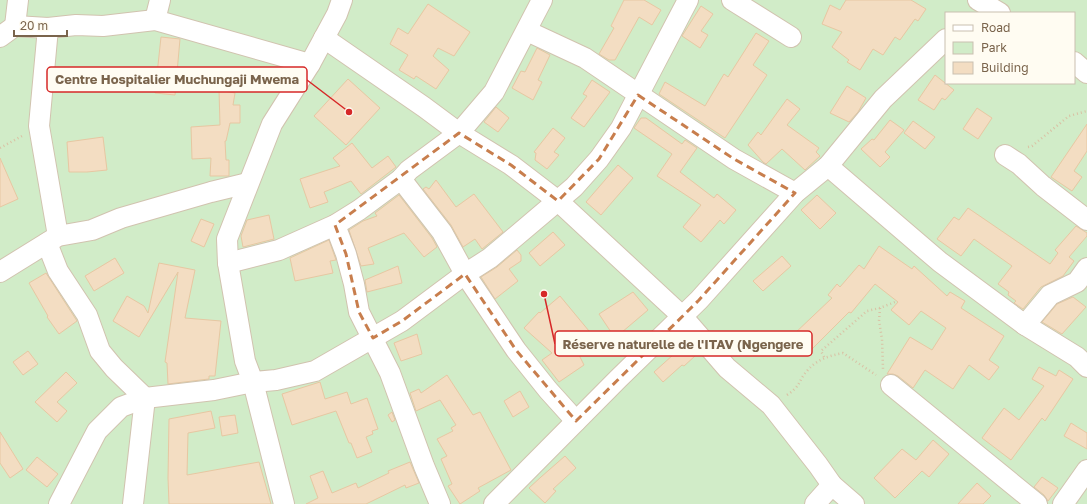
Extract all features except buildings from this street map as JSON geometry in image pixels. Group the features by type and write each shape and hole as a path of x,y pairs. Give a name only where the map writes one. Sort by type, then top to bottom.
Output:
{"street":[{"path":"18,0 7,32 76,25 103,26 155,20 310,64"},
{"path":"155,20 160,0"},
{"path":"284,504 253,382 245,361 228,262 227,239 272,124 310,64 342,0"},
{"path":"228,262 279,250 335,225 359,210 402,179 409,170 459,133 494,92 542,0"},
{"path":"59,504 97,431 121,407 144,398 214,390 253,382 276,380 315,371 402,321 465,274 490,258 574,187 599,159 621,128 688,0"},
{"path":"732,0 791,37"},
{"path":"980,4 998,12"},
{"path":"48,28 39,126 58,271 87,316 100,351 114,368 144,398"},
{"path":"527,31 585,58 734,159 795,193"},
{"path":"324,38 459,133 511,165 558,201 682,316 727,368 771,405 832,485 854,504"},
{"path":"494,504 699,300 795,193 828,166 883,99 945,40"},
{"path":"1075,63 1087,73"},
{"path":"1005,155 1019,164 1043,186 1087,220"},
{"path":"828,166 940,262 1025,325 1077,357 1087,367"},
{"path":"402,179 442,232 465,274 516,350 548,390 576,421"},
{"path":"0,272 53,240 92,230 122,218 210,192 248,183"},
{"path":"335,225 346,254 354,284 359,312 390,373 424,466 440,504"},
{"path":"1025,325 1050,295 1077,282 1087,268"},
{"path":"891,386 901,392 1037,504"},
{"path":"133,504 144,398"},
{"path":"1063,504 1087,470"},
{"path":"815,504 832,485"}],"path":[{"path":"1005,155 1032,146 1069,116 1087,111"},
{"path":"0,148 39,126"},
{"path":"824,357 821,351 867,311 895,302"},
{"path":"880,308 879,321 882,338 882,368 891,386"},
{"path":"771,405 796,389 807,371 824,357 843,353 891,386"}],"highlighted area":[{"path":"638,95 734,159 795,193 699,300 576,421 516,350 465,274 402,321 373,338 359,312 346,254 335,225 459,133 511,165 558,201 599,159"}],"green space":[{"path":"0,0 1087,0 1087,504 0,504"}],"place":[{"name":"Centre Hospitalier Muchungaji Mwema","path":"349,112"},
{"name":"Réserve naturelle de l'ITAV (Ngengere","path":"544,294"}]}
